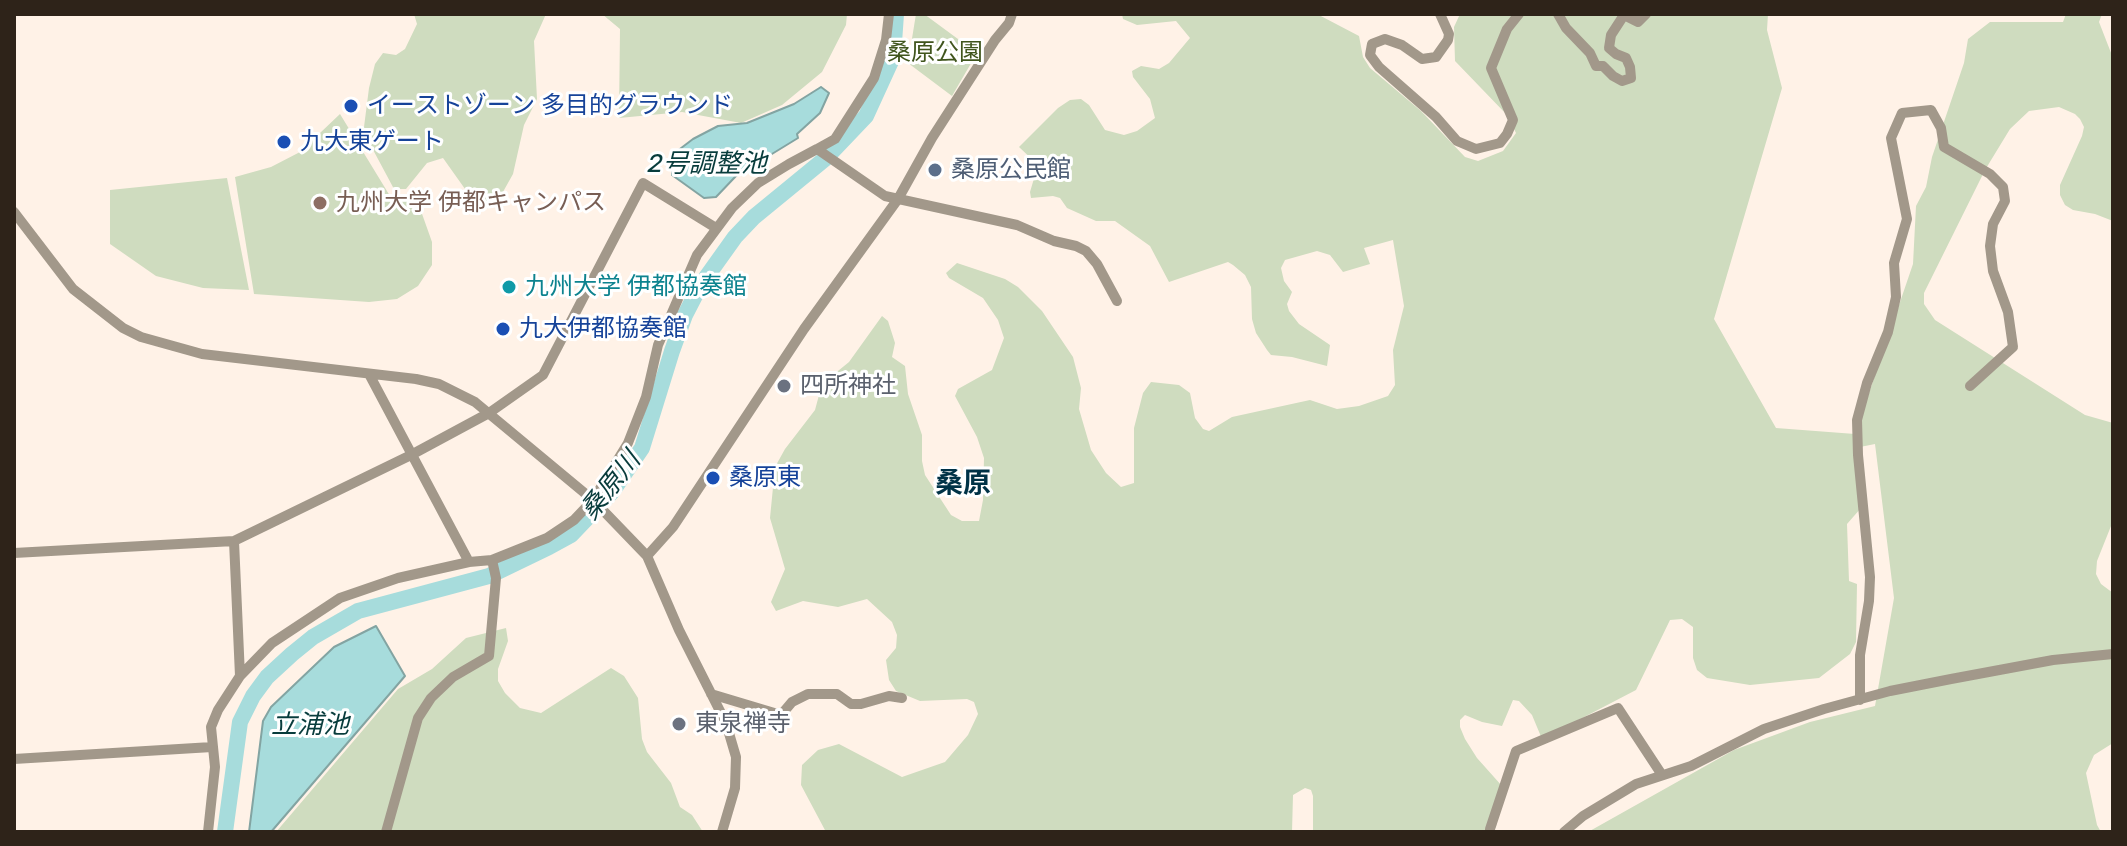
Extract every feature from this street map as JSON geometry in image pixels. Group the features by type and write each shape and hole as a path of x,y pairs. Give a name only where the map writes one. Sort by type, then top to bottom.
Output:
{"street":[{"path":"208,832 215,767 211,727 214,718 240,676 272,643 340,598 398,578 492,560 547,538 574,520 593,500 633,432 646,397 658,345 697,255 732,208 758,183 820,151 835,139 874,78 886,40 889,14"},
{"path":"647,556 673,527 804,329 898,199 932,138 1012,14"},
{"path":"1440,14 1449,34 1436,57 1422,59 1394,41 1385,39 1374,41 1370,55 1457,141 1476,149 1500,143 1513,120 1491,68 1507,29 1519,14"},
{"path":"1558,14 1566,28 1590,53 1596,66 1603,66 1622,81 1631,78 1630,67 1626,58 1609,48 1611,35 1624,15 1639,22 1646,14"},
{"path":"1860,700 1860,655 1870,577 1857,420 1867,383 1888,332 1896,297 1894,263 1907,219 1891,138 1902,113 1931,110 1941,128 1944,147 1990,174 2003,187 2005,201 1993,224 1990,246 1993,271 2008,312 2013,347 1970,386"},
{"path":"820,151 885,196 1017,225 1086,251 1097,264 1117,301"},
{"path":"14,553 234,541 411,455 489,413 527,387 548,368 643,183 716,228"},
{"path":"14,212 73,289 123,328 141,337 202,354 439,384 475,402 593,500 647,556 726,723 736,757 735,788 723,832"},
{"path":"369,374 469,562"},
{"path":"234,541 240,676"},
{"path":"386,832 418,718 431,698 453,677 489,656 496,578 492,560"},
{"path":"1564,832 1583,816 1636,784 1691,766 1764,729 1890,691 2053,660 2113,654"},
{"path":"711,694 781,715 792,702 808,694 837,694 851,704 889,696 902,698"},
{"path":"1490,829 1516,751 1618,708 1662,775"},
{"path":"14,759 212,747"}],"green space":[{"path":"414,14 546,14 534,41 537,99 524,125 513,174 499,199 485,202 470,196 443,158 427,163 406,189 394,189 371,146 364,127 375,64 383,53 396,55 405,49 417,24"},
{"path":"602,14 847,14 846,25 822,72 782,105 741,123 682,112 619,118 620,29"},
{"name":"桑原公園","path":"916,14 924,14 977,53 952,96 908,63"},
{"path":"1122,14 1317,14 1359,36 1363,57 1370,68 1421,111 1465,157 1478,161 1503,151 1516,133 1507,115 1455,61 1454,27 1460,14 1768,14 1767,30 1782,88 1714,319 1776,428 1855,434 1913,264 1916,206 1926,187 1932,157 1964,63 1968,39 1990,22 2063,22 2066,14 2102,14 2099,22 2113,58 2113,221 2073,210 2065,205 2060,195 2060,185 2082,136 2084,127 2080,119 2059,107 2029,111 2010,129 1985,170 1924,293 1924,304 1935,320 2085,415 2113,423 2113,521 2097,561 2096,574 2101,584 2113,593 2113,743 2094,755 2086,773 2101,832 1588,832 1734,750 1810,722 1875,706 1894,598 1875,444 1855,448 1861,508 1847,524 1849,581 1857,584 1856,642 1850,654 1819,678 1750,685 1707,678 1697,670 1693,658 1693,627 1682,619 1670,620 1636,690 1542,739 1532,715 1519,701 1513,700 1502,726 1465,715 1460,720 1460,727 1465,739 1502,786 1496,827 1490,832 1313,832 1313,796 1311,790 1305,788 1293,795 1292,832 826,832 801,785 802,765 818,750 839,744 902,777 945,762 968,735 978,714 974,702 967,699 920,701 896,691 889,680 886,660 896,648 897,635 892,622 867,599 838,607 803,601 776,611 771,602 785,569 770,518 775,467 815,410 822,384 849,362 882,316 888,321 895,343 892,357 905,366 908,394 922,435 925,475 951,515 962,521 979,521 984,458 977,437 955,396 958,389 992,370 1004,338 998,320 983,298 949,278 946,273 957,263 1005,279 1018,287 1042,311 1073,357 1081,388 1079,409 1091,450 1106,473 1121,487 1134,483 1134,428 1143,393 1151,382 1179,385 1190,393 1195,418 1203,429 1209,431 1232,417 1310,400 1337,409 1359,406 1388,396 1395,385 1393,350 1404,306 1393,240 1364,248 1370,264 1343,272 1330,255 1317,251 1285,260 1281,268 1284,281 1292,292 1287,304 1289,311 1299,324 1330,345 1327,366 1271,355 1256,333 1252,319 1251,287 1245,275 1228,262 1169,282 1150,246 1115,221 1096,221 1067,208 1060,198 1053,196 1031,198 1038,165 1019,147 1070,100 1081,99 1089,105 1105,130 1124,135 1137,131 1155,118 1150,99 1133,77 1132,71 1141,66 1159,69 1169,63 1190,38 1176,21 1137,25 1123,19"},
{"path":"340,114 390,196 410,197 421,211 432,242 432,265 418,286 397,299 369,302 254,294 235,177 271,167 300,152"},
{"path":"227,178 249,290 203,288 156,276 110,244 110,190"},
{"path":"506,628 508,641 498,669 498,681 520,708 541,713 611,668 624,676 638,698 642,739 647,752 671,783 680,807 692,815 703,832 276,832 398,689 432,669 466,638"}],"water":[{"name":"2号調整池","path":"821,87 829,93 820,113 797,134 798,138 736,176 716,197 704,198 672,175 672,155 693,139 718,126 747,123 794,104"},
{"name":"立浦池","path":"376,626 405,676 271,832 249,832 263,721 271,707 334,647"}],"waterway":[{"name":"桑原川","path":"225,832 240,722 267,677 292,654 313,637 358,611 489,576 549,547 571,535 612,492 642,448 672,351 700,286 735,237 754,217 826,158 866,116 893,57 896,14"}],"place":[{"name":"イーストゾーン 多目的グラウンド","path":"351,106"},
{"name":"九大東ゲート","path":"284,142"},
{"name":"桑原公民館","path":"935,170"},
{"name":"九州大学 伊都キャンパス","path":"320,203"},
{"name":"九州大学 伊都協奏館","path":"509,287"},
{"name":"九大伊都協奏館","path":"503,329"},
{"name":"四所神社","path":"784,386"},
{"name":"桑原東","path":"713,478"},
{"name":"東泉禅寺","path":"679,724"}],"district":[{"name":"桑原","path":"963,484"}]}
